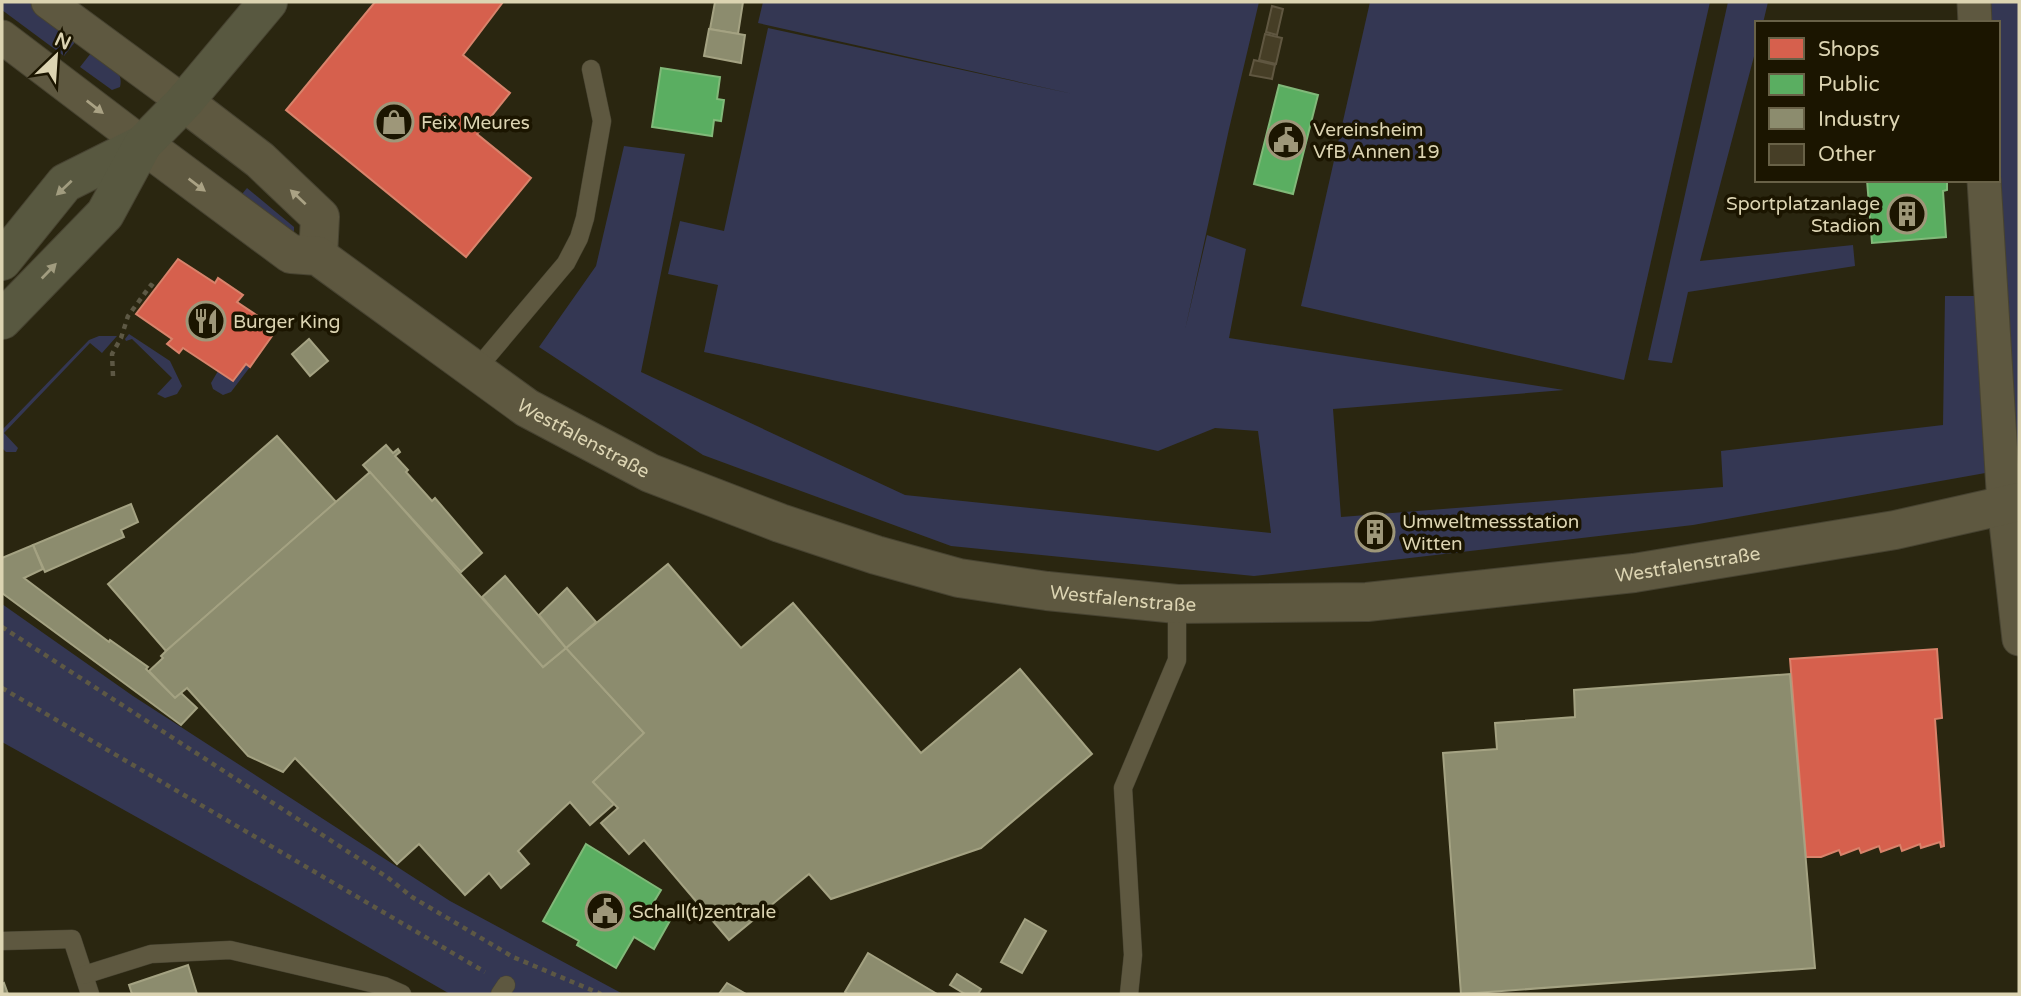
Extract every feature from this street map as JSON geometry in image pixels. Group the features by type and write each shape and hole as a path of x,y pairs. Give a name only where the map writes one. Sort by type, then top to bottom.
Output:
{"main road":[{"path":"2,320 105,214 143,144 184,102 268,2"},
{"path":"2,261 65,183 143,144"}],"street":[{"path":"48,2 260,160 320,216 318,256"},
{"path":"1974,2 1975,21"},
{"name":"Westfalenstraße","path":"2,37 291,254 318,256 527,408 650,473 792,527 876,555 959,578 1046,591 1177,604 1219,606 1367,602 1634,573 1895,530 2011,503"},
{"path":"1984,182 2011,503 2019,639"}],"lane":[{"path":"475,371 566,263 579,239 586,218 602,121 591,69"},
{"path":"1129,994 1133,955 1123,788 1177,660 1177,604"},
{"path":"2,941 72,939 90,994"},
{"path":"84,975 151,954 230,950 384,986 402,994"}],"path":[{"path":"113,376 112,354 128,316 151,285 156,289"},
{"path":"2,627 364,862 412,897 513,957 601,994"},
{"path":"2,688 503,989"}],"shaded area":[{"path":"2,2 30,2 79,37 64,56 2,10"},
{"path":"763,2 1259,2 1185,330 1207,235 1246,249 1229,338 1564,390 1333,409 1341,517 1723,487 1721,451 1943,425 1945,296 2006,296 2000,182 2000,21 1992,21 1991,2 2019,2 2019,467 1693,525 1254,576 951,546 703,455 539,347 596,266 624,146 685,154 641,372 905,495 1271,533 1258,431 1215,428 1158,451 704,352 718,285 668,274 680,221 724,231 768,28 1073,94 758,23"},
{"path":"1370,2 1710,2 1624,380 1301,306"},
{"path":"1728,2 1768,2 1763,21 1755,21 1755,53 1700,261 1853,245 1855,266 1688,292 1672,363 1648,360"},
{"path":"95,48 117,70 120,87 112,90 80,67"},
{"path":"247,188 294,227 294,232 237,200"},
{"path":"129,334 170,361 182,386 177,394 165,398 157,394 172,378 132,339 126,341"},
{"path":"99,336 117,336 102,353 90,343 4,433 18,448 16,452 6,452 2,448 2,430 89,340"},
{"path":"246,364 250,367 231,392 223,395 213,389 211,383 218,371 233,381"},
{"path":"2,604 133,696 450,901 623,994 450,994 2,742"}],"building: Shops":[{"name":"Feix Meures","path":"375,2 503,2 463,55 510,93 477,134 531,178 466,257 286,110"},
{"name":"Burger King","path":"178,259 215,283 218,278 243,295 237,302 277,329 250,367 246,364 233,381 183,348 179,353 167,344 172,339 136,314"},
{"path":"1937,649 1942,718 1935,719 1944,846 1941,847 1940,842 1921,848 1920,844 1902,851 1900,845 1881,852 1879,846 1861,853 1859,848 1841,855 1839,850 1821,857 1806,857 1790,659"}],"building: Public":[{"path":"661,68 720,77 717,99 724,100 721,121 714,120 712,136 652,127"},
{"name":"Vereinsheim VfB Annen 19","path":"1279,85 1318,95 1293,194 1254,184"},
{"name":"Sportplatzanlage Stadion","path":"1867,182 1947,182 1947,190 1943,191 1946,237 1872,243"},
{"name":"Umweltmessstation Witten","path":"1381,520 1383,543 1370,544 1368,521"},
{"name":"Schall(t)zentrale","path":"586,844 661,890 652,905 672,917 654,949 634,937 616,968 577,945 579,941 543,921"}],"building: Industry":[{"path":"715,2 743,2 738,34 710,29"},
{"path":"709,29 745,35 741,63 704,56"},
{"path":"309,339 328,361 310,376 292,354"},
{"path":"277,436 336,502 166,651 108,584"},
{"path":"386,445 393,453 398,449 400,452 395,456 408,470 406,472 432,501 435,498 482,553 461,572 363,465"},
{"path":"370,472 543,667 566,648 644,733 593,782 614,804 590,825 570,802 518,851 529,864 501,888 489,873 465,895 419,844 397,864 295,758 283,772 248,756 187,688 175,698 149,671 163,658 161,656 166,651"},
{"path":"131,504 138,522 121,530 124,537 45,572 33,545"},
{"path":"33,545 43,569 24,578 109,642 110,640 148,667 146,669 175,698 181,693 197,708 181,725 2,593 2,558"},
{"path":"668,564 741,648 793,603 921,753 1020,669 1092,754 981,848 831,899 809,874 729,940 644,840 629,854 601,823 618,808 593,782 644,733 566,648"},
{"path":"505,576 566,648 543,667 482,597"},
{"path":"567,588 596,622 566,648 539,615"},
{"path":"1790,674 1815,968 1461,994 1443,753 1497,749 1495,723 1575,717 1574,690"},
{"path":"1025,919 1046,931 1022,973 1001,962"},
{"path":"868,953 937,994 848,994 845,992"},
{"path":"188,965 197,994 132,994 129,985"},
{"path":"957,974 981,989 978,994 965,994 950,985"},
{"path":"4,983 8,994 2,994"},
{"path":"727,983 746,994 719,994"}],"building: Other":[{"path":"1272,6 1283,9 1277,35 1266,32"},
{"path":"1265,34 1282,38 1276,64 1259,60"},
{"path":"1254,60 1275,65 1272,79 1250,75"}],"place":[{"name":"Feix Meures","path":"394,122"},
{"name":"Vereinsheim VfB Annen 19","path":"1286,140"},
{"name":"Sportplatzanlage Stadion","path":"1907,214"},
{"name":"Burger King","path":"206,321"},
{"name":"Umweltmessstation Witten","path":"1375,532"},
{"name":"Schall(t)zentrale","path":"605,911"}]}
